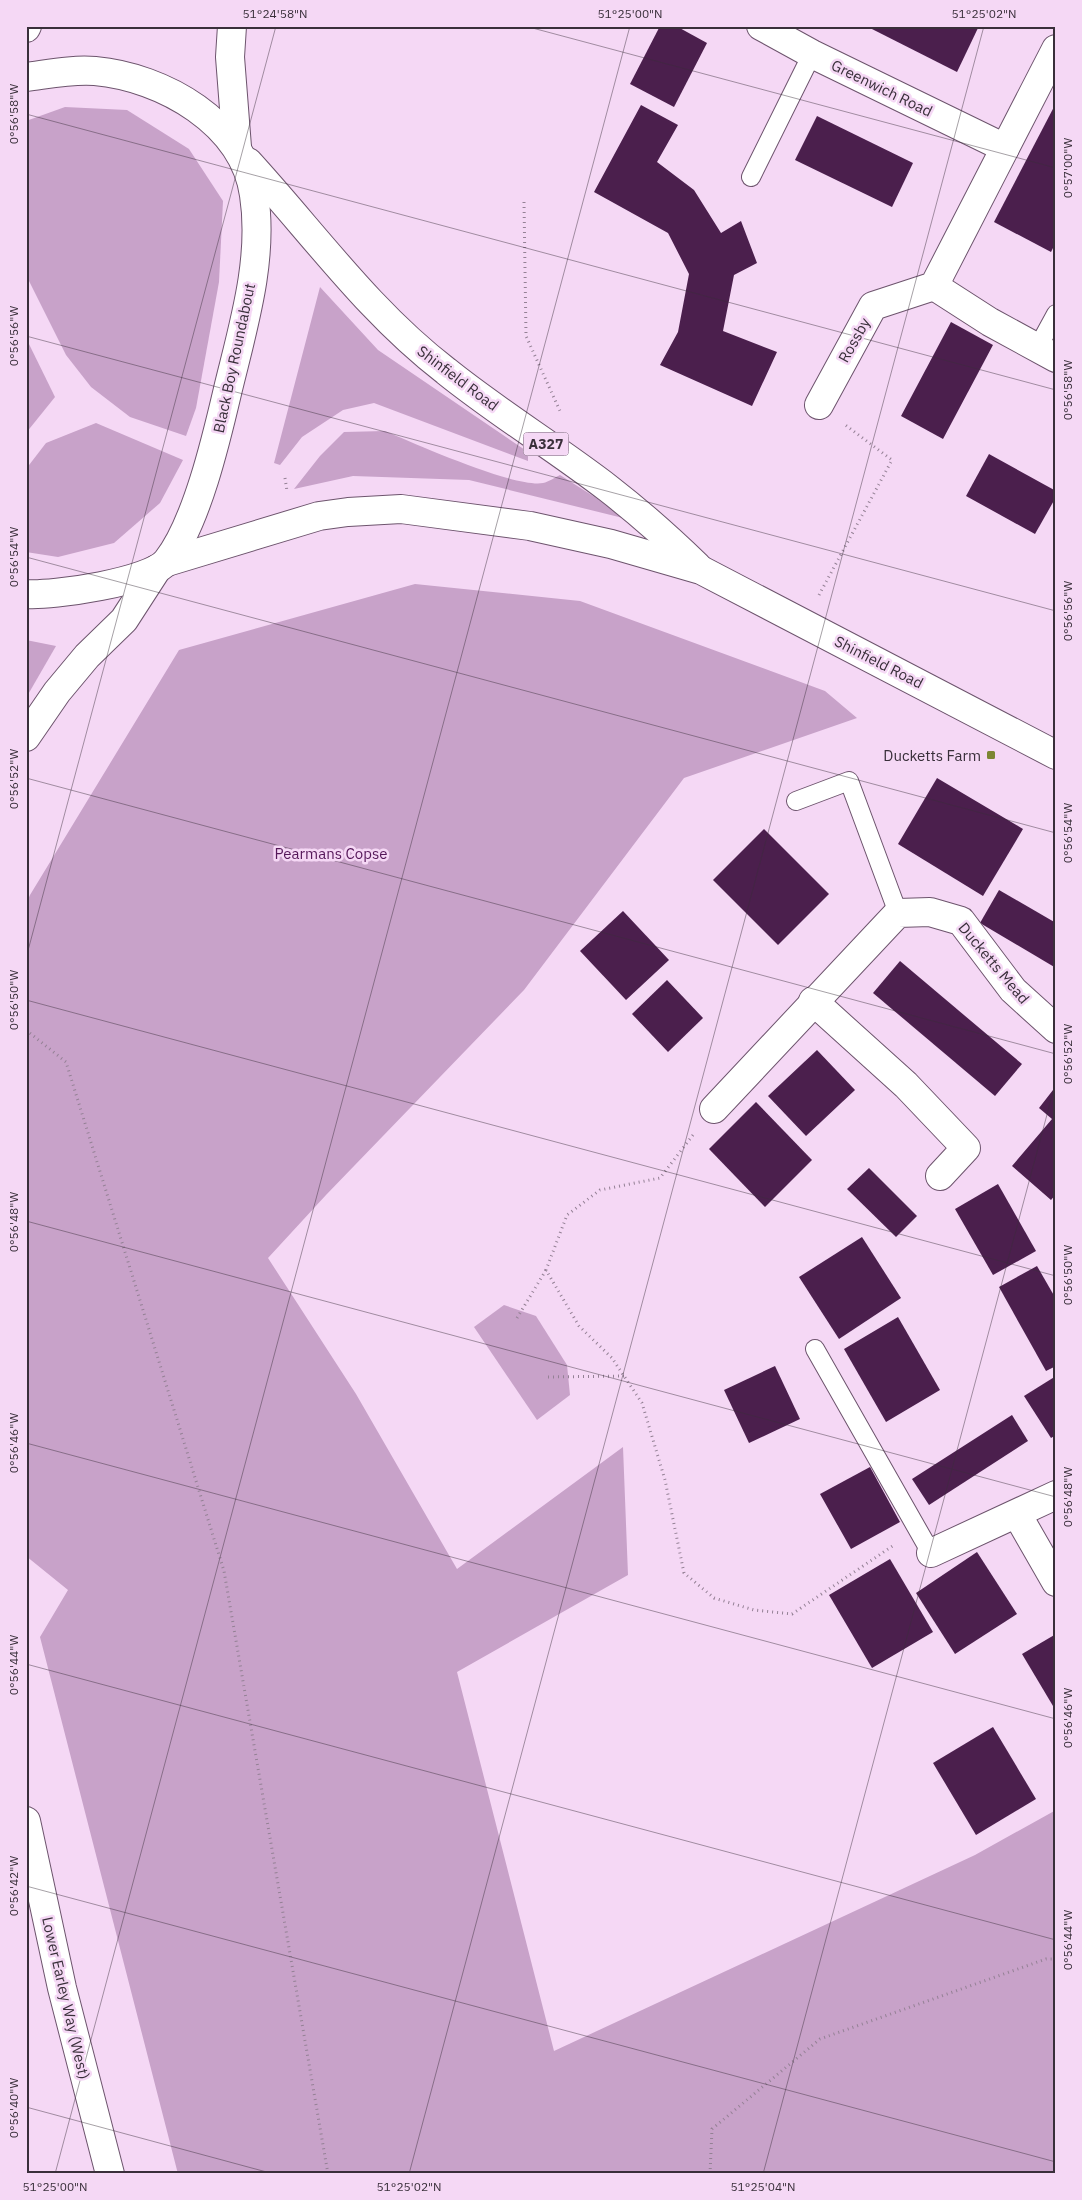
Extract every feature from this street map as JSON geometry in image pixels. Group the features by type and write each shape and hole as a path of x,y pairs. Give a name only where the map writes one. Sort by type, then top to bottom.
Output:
{"main road":[{"path":"232,26 230,57 240,151"},
{"name":"Greenwich Road","path":"761,26 812,54 1005,148"},
{"path":"1047,352 990,322 934,286 1056,49"},
{"name":"Black Boy Roundabout","path":"26,77 94,71 135,79 162,88 194,107 240,151 254,194 257,237 246,315 210,458 188,522 162,566"},
{"name":"Shinfield Road","path":"240,151 303,222 344,275 388,321 445,371 608,488 648,520 701,570"},
{"name":"Rossby","path":"819,405 873,306 934,286"},
{"name":"Shinfield Road","path":"162,566 319,516 401,509 530,526 611,544 701,570 1056,755"},
{"path":"26,594 43,596 91,590 162,566"},
{"path":"26,737 57,692 87,656 124,620 162,566"},
{"name":"Ducketts Mead","path":"898,913 930,912 961,921 1013,990 1056,1029"},
{"path":"714,1108 898,913"},
{"path":"813,1001 906,1085 966,1148 940,1176"},
{"path":"932,1553 1056,1495"},
{"path":"1017,1514 1056,1582"},
{"name":"Lower Earley Way (West)","path":"26,1821 62,1988 110,2174"}],"lane":[{"path":"751,177 812,54"},
{"path":"1047,352 1056,314"},
{"path":"796,801 849,782 898,913"},
{"path":"815,1349 932,1553"}],"path":[{"path":"524,202 526,336 562,417"},
{"path":"819,405 892,460 819,596"},
{"path":"26,1030 66,1062 224,1571 328,2174"},
{"path":"517,1318 546,1270 567,1215 600,1190 660,1178 714,1108"},
{"path":"546,1270 579,1326 612,1358 642,1403 665,1480 684,1573 714,1598 754,1610 792,1614 896,1544 932,1553"},
{"path":"548,1377 624,1376"},
{"path":"710,2174 712,2128 820,2039 1046,1959 1056,1959"}],"green space":[{"path":"65,107 127,110 189,149 223,201 219,282 196,408 186,436 130,417 91,387 66,355 26,275 26,121"},
{"path":"320,287 378,350 528,452 528,461 374,403 343,410 302,437 280,465 274,463"},
{"path":"26,338 55,397 26,433"},
{"path":"96,423 183,460 160,503 114,543 58,557 26,552 26,469 46,443"},
{"path":"385,431 465,464 510,479 529,483 543,483 560,475 631,520 469,480 353,476 294,489 320,456 344,432"},
{"name":"Pearmans Copse","path":"415,584 580,601 825,691 857,718 684,778 524,990 326,1195 268,1258 356,1394 457,1569 623,1447 628,1575 457,1672 554,2051 975,1855 1056,1810 1056,2174 178,2174 40,1637 68,1590 26,1556 26,904 179,650"},
{"path":"26,640 56,646 26,698"},
{"path":"504,1305 536,1316 567,1365 570,1395 537,1420 474,1327"}],"building":[{"path":"660,26 676,26 707,43 674,107 630,84"},
{"path":"866,26 975,26 978,28 957,72"},
{"path":"1056,103 1056,242 1051,252 994,222"},
{"path":"641,105 678,125 657,162 694,190 721,233 741,221 757,263 734,275 723,331 777,352 752,406 660,365 678,332 689,274 668,233 594,192"},
{"path":"817,116 913,163 892,207 795,160"},
{"path":"951,322 993,345 943,439 901,416"},
{"path":"989,454 1056,491 1056,497 1035,534 966,496"},
{"path":"937,778 1023,829 983,896 898,844"},
{"path":"764,829 829,894 778,945 713,880"},
{"path":"999,890 1056,923 1056,968 980,923"},
{"path":"623,911 669,960 626,1000 580,951"},
{"path":"900,961 1022,1064 995,1096 873,993"},
{"path":"667,980 703,1018 668,1052 632,1014"},
{"path":"817,1050 855,1090 806,1136 768,1096"},
{"path":"1053,1090 1056,1092 1056,1194 1051,1200 1012,1166 1052,1119 1039,1108"},
{"path":"756,1102 812,1160 765,1207 709,1149"},
{"path":"869,1168 917,1216 896,1237 847,1189"},
{"path":"998,1184 1036,1251 993,1275 955,1209"},
{"path":"862,1237 901,1298 839,1339 799,1277"},
{"path":"1037,1266 1056,1299 1056,1366 1046,1371 999,1287"},
{"path":"898,1317 940,1390 886,1422 844,1349"},
{"path":"775,1366 800,1419 749,1443 724,1390"},
{"path":"1056,1376 1056,1435 1051,1438 1024,1396"},
{"path":"1012,1415 1028,1441 929,1505 912,1479"},
{"path":"870,1467 900,1522 851,1549 820,1494"},
{"path":"977,1552 1017,1614 955,1654 916,1593"},
{"path":"890,1559 933,1632 872,1668 829,1595"},
{"path":"1056,1634 1056,1711 1022,1654"},
{"path":"993,1727 1036,1799 976,1835 933,1763"}],"place":[{"name":"Ducketts Farm","path":"991,755"}]}
